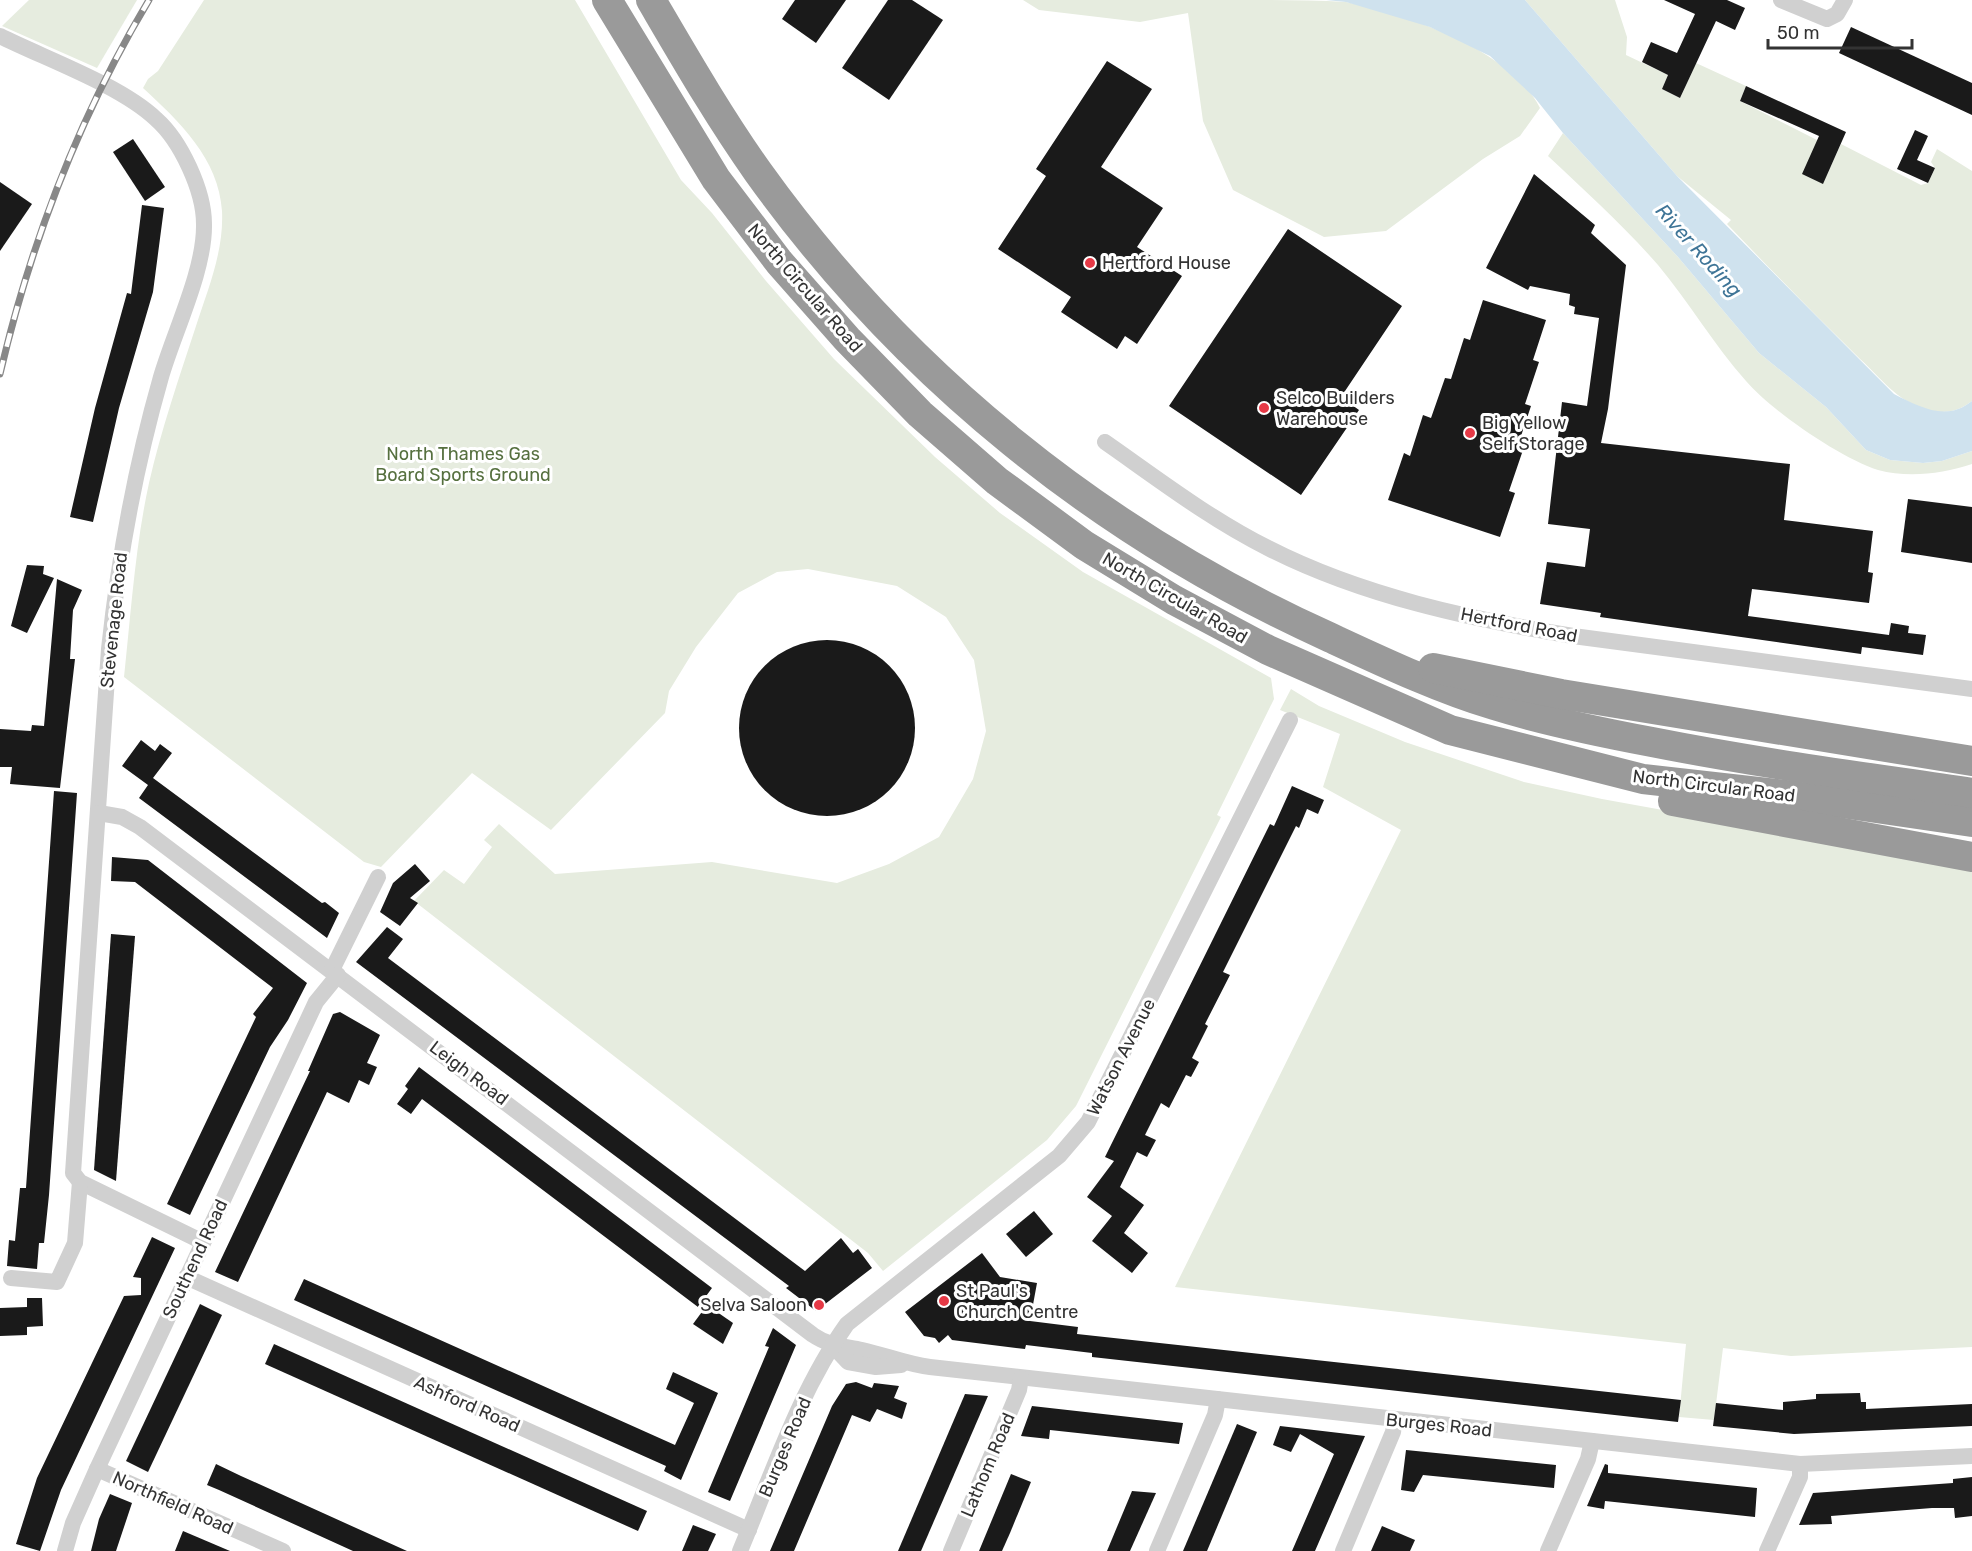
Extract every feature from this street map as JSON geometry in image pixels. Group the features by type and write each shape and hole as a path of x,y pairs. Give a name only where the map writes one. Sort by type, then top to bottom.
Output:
{"highway":[{"name":"North Circular Road","path":"607,0 662,95 728,196 778,262 847,339 920,414 998,482 1084,545 1174,600 1268,650 1450,730 1643,779 1797,782 1972,793"},
{"name":"North Circular Road","path":"651,0 760,174 809,238 876,315 946,386 1021,452 1105,513 1193,569 1285,617 1382,661 1493,705 1797,782 1972,822"},
{"path":"1382,661 1458,671 1561,694 1972,761"},
{"path":"1450,730 1601,787 1972,857"}],"street":[{"path":"1781,0 1827,19 1837,14 1845,0"},
{"name":"Stevenage Road","path":"0,36 125,95 157,119 192,174 204,221 204,242 199,261 166,358 141,448 117,568 109,649 73,1166 73,1173 80,1182 75,1243 57,1282 11,1278"},
{"name":"Hertford Road","path":"1105,442 1192,503 1268,548 1336,578 1436,608 1508,626 1573,636 1972,689"},
{"name":"Watson Avenue","path":"832,1345 857,1316 1059,1156 1088,1122 1290,720"},
{"name":"Leigh Road","path":"99,813 131,821 335,972 813,1335 832,1345"},
{"name":"Southend Road","path":"65,1551 73,1523 186,1277 316,1002 335,972 378,877"},
{"path":"80,1182 203,1242"},
{"name":"Ashford Road","path":"186,1277 749,1530"},
{"name":"Burges Road","path":"740,1551 806,1397 832,1345 848,1362 876,1367 908,1364 1800,1464 1972,1456"},
{"name":"Lathom Road","path":"951,1551 1019,1390 1021,1378"},
{"path":"1157,1551 1215,1415 1218,1400"},
{"path":"1343,1551 1393,1432 1395,1420"},
{"path":"1548,1551 1588,1459 1592,1441"},
{"path":"1767,1551 1800,1477 1800,1464"},
{"name":"Northfield Road","path":"97,1469 283,1551"}],"green space":[{"path":"29,0 137,0 97,68 2,26"},
{"name":"North Thames Gas Board Sports Ground","path":"204,0 575,0 681,180 712,213 766,281 834,359 935,457 1000,513 1083,572 1271,678 1274,699 1217,815 1221,817 1076,1106 1047,1140 883,1271 868,1253 414,901 444,870 464,884 492,847 484,840 499,824 555,874 712,862 837,883 889,864 939,837 973,779 986,731 974,660 946,617 897,586 808,569 777,572 738,593 696,647 669,691 665,713 551,830 472,773 381,867 364,862 124,677 137,556 149,483 159,443 214,270 222,226 219,192 205,158 183,128 143,88 148,79 158,71"},
{"path":"1023,0 1346,2 1398,15 1455,38 1482,52 1526,87 1540,108 1520,136 1483,159 1386,231 1324,237 1233,190 1203,121 1188,13 1140,22 1039,10"},
{"path":"1525,0 1615,0 1627,37 1626,55 1668,75 1662,89 1680,98 1696,63 1746,86 1740,101 1817,140 1823,183 1841,144 1921,185 1928,183 1935,168 1931,162 1937,149 1972,171 1972,401 1955,410 1931,411 1906,400 1890,388 1727,224 1731,220 1677,176"},
{"path":"1563,133 1678,257 1759,353 1826,407 1866,450 1890,460 1923,463 1942,461 1972,451 1972,464 1925,474 1901,474 1878,470 1826,444 1772,406 1734,367 1658,265 1548,156"},
{"path":"1291,689 1319,706 1405,742 1524,782 1602,799 1972,866 1972,1347 1791,1356 1723,1348 1714,1420 1679,1417 1686,1344 1175,1287 1401,830 1323,787 1340,734 1280,710"}],"water":[{"name":"River Roding","path":"1326,0 1525,0 1677,176 1894,394 1914,404 1943,411 1952,411 1972,401 1972,451 1942,461 1923,463 1890,460 1866,450 1826,407 1759,353 1678,257 1563,133 1535,98 1490,56 1430,27 1346,2"}],"building":[{"path":"795,0 846,0 816,43 782,19"},
{"path":"888,0 912,0 943,20 889,100 842,68"},
{"path":"1664,0 1727,0 1745,8 1735,30 1716,21 1680,98 1662,89 1668,75 1642,62 1651,42 1677,53 1695,14"},
{"path":"1851,27 1972,83 1972,115 1839,53"},
{"name":"Hertford House","path":"1107,61 1152,89 1101,167 1163,208 1137,247 1182,276 1137,344 1125,336 1117,349 1061,312 1071,297 998,249 1046,176 1036,169"},
{"path":"1746,86 1846,132 1823,184 1802,174 1819,136 1740,101"},
{"path":"1915,130 1928,136 1917,160 1935,168 1928,183 1897,169"},
{"path":"133,139 165,187 145,201 113,152"},
{"path":"1534,174 1595,225 1591,233 1626,265 1608,409 1601,443 1790,464 1784,520 1873,531 1868,572 1873,573 1869,603 1752,589 1748,616 1889,635 1891,623 1909,626 1908,633 1926,635 1923,655 1862,647 1861,654 1600,617 1601,613 1540,604 1547,562 1585,567 1590,529 1548,524 1562,402 1587,406 1599,318 1574,314 1575,307 1569,305 1570,294 1530,286 1528,290 1486,268"},
{"path":"0,182 32,204 0,251"},
{"path":"142,205 164,208 153,292 119,408 93,522 70,517 95,408 127,293 131,294"},
{"path":"1288,229 1402,306 1341,397 1359,410 1301,495 1169,406"},
{"name":"Big Yellow Self Storage","path":"1483,300 1546,320 1533,360 1539,362 1525,404 1531,406 1517,448 1523,450 1509,491 1515,493 1500,537 1388,500 1404,453 1410,456 1423,415 1431,418 1445,378 1451,379 1464,338 1470,340"},
{"path":"1908,499 1972,507 1972,563 1901,552"},
{"path":"27,565 44,566 43,574 54,578 27,633 11,626"},
{"path":"57,579 82,590 73,610 70,659 75,659 60,788 10,784 12,767 0,767 0,729 31,731 32,725 44,726"},
{"path":"827,640 861,647 876,655 889,666 900,679 908,694 915,728 908,762 900,777 889,790 876,801 861,809 827,816 793,809 778,801 765,790 754,777 746,762 739,728 746,694 754,679 765,666 778,655 793,647"},
{"path":"141,740 155,751 160,744 172,753 153,778 322,903 325,902 339,913 327,938 139,798 148,785 122,766"},
{"path":"1292,786 1324,800 1318,814 1307,809 1299,828 1296,826 1223,972 1230,975 1205,1024 1208,1026 1192,1058 1199,1062 1191,1077 1186,1075 1169,1108 1161,1103 1145,1135 1156,1140 1147,1157 1137,1152 1120,1187 1144,1205 1124,1233 1148,1253 1132,1273 1092,1241 1112,1216 1087,1197 1114,1161 1105,1157 1270,824 1274,826"},
{"path":"54,791 77,793 49,1195 44,1243 39,1243 37,1269 7,1266 9,1240 15,1241 20,1188 26,1188"},
{"path":"112,857 148,860 307,983 288,1020 270,1047 190,1215 167,1204 256,1017 253,1014 273,988 135,882 111,881"},
{"path":"415,864 430,881 410,898 418,903 400,926 380,912 393,883"},
{"path":"387,927 403,939 388,958 805,1271 841,1238 853,1253 858,1249 872,1268 816,1311 786,1288 789,1286 356,962"},
{"path":"111,934 135,936 116,1181 94,1170"},
{"path":"340,1012 380,1035 367,1063 377,1067 369,1085 359,1080 349,1103 327,1092 238,1282 215,1272 310,1071 308,1071 333,1014"},
{"path":"419,1067 712,1288 698,1307 422,1099 411,1114 397,1104 408,1089 405,1086"},
{"path":"1034,1211 1053,1234 1026,1257 1006,1234"},
{"path":"152,1237 175,1248 61,1490 40,1551 16,1544 37,1478 124,1296 141,1295 141,1278 133,1277"},
{"path":"982,1253 1000,1277 1037,1283 1030,1321 1078,1327 1077,1334 1681,1400 1678,1422 1092,1357 1092,1353 1026,1345 1025,1349 952,1340 948,1335 939,1343 935,1338 924,1336 905,1312"},
{"path":"304,1279 675,1445 694,1403 666,1389 673,1372 718,1393 681,1480 664,1471 666,1466 294,1300"},
{"path":"27,1298 42,1298 43,1326 27,1327 27,1335 0,1336 0,1308 27,1307"},
{"path":"200,1304 222,1315 148,1472 126,1461"},
{"path":"707,1305 733,1323 723,1344 693,1324"},
{"path":"773,1328 796,1345 730,1501 708,1492 769,1347 765,1346"},
{"path":"274,1344 647,1511 638,1531 265,1364"},
{"path":"856,1382 872,1388 874,1383 899,1386 894,1398 907,1403 902,1419 877,1409 870,1422 852,1415 794,1551 770,1551 832,1406 846,1384"},
{"path":"1860,1393 1861,1402 1866,1402 1866,1409 1972,1404 1972,1426 1794,1434 1713,1426 1716,1403 1783,1410 1783,1402 1816,1399 1816,1394"},
{"path":"965,1394 988,1396 921,1551 898,1551"},
{"path":"1032,1406 1183,1423 1179,1444 1050,1430 1049,1439 1021,1436"},
{"path":"1237,1424 1257,1432 1207,1551 1183,1551"},
{"path":"1280,1426 1365,1436 1315,1551 1292,1551 1334,1454 1300,1434 1291,1452 1273,1445"},
{"path":"1406,1450 1556,1465 1554,1488 1423,1475 1414,1492 1401,1490"},
{"path":"216,1464 407,1551 353,1551 207,1485"},
{"path":"1605,1464 1608,1465 1608,1473 1757,1488 1755,1517 1605,1501 1604,1509 1587,1506"},
{"path":"1011,1474 1031,1482 1010,1533 1002,1551 979,1551"},
{"path":"1972,1477 1972,1516 1955,1518 1954,1508 1932,1508 1831,1516 1832,1524 1799,1525 1813,1493 1953,1483 1953,1479"},
{"path":"1132,1491 1156,1493 1130,1551 1107,1551"},
{"path":"110,1494 132,1503 116,1551 91,1551 99,1519"},
{"path":"693,1525 716,1534 708,1551 682,1551"},
{"path":"1382,1526 1415,1540 1410,1551 1371,1551"},
{"path":"183,1531 230,1551 175,1551"}],"railway":[{"path":"0,374 27,276 60,181 101,89 149,0"}],"place":[{"name":"Hertford House","path":"1090,263"},
{"name":"Selco Builders Warehouse","path":"1264,408"},
{"name":"Big Yellow Self Storage","path":"1470,433"},
{"name":"St Paul's Church Centre","path":"944,1301"},
{"name":"Selva Saloon","path":"819,1305"}]}
